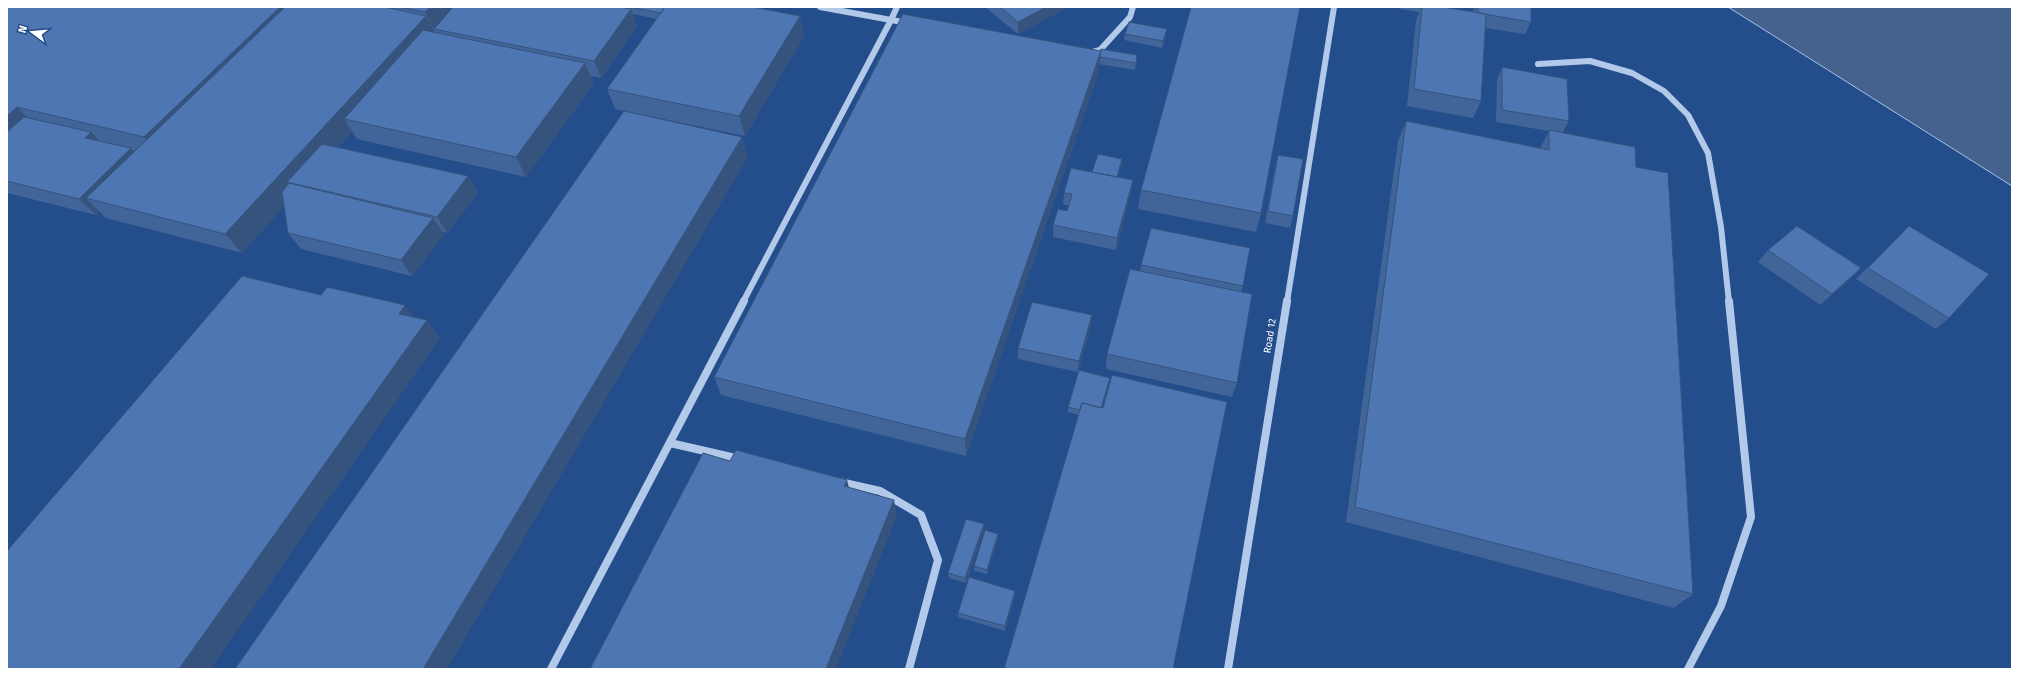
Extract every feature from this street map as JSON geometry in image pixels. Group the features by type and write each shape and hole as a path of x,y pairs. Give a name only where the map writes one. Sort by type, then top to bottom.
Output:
{"street":[{"path":"820,7 914,24"},
{"path":"551,669 898,7"},
{"path":"1084,55 1100,50 1130,16 1133,7"},
{"name":"Road 12","path":"1228,669 1334,7"},
{"path":"1538,64 1590,61 1632,73 1664,91 1688,115 1708,153 1722,234 1751,517 1721,606 1688,669"},
{"path":"670,443 747,461"},
{"path":"833,480 880,491 921,515 938,560 908,669"}],"water":[{"path":"1728,7 2012,7 2012,186"}],"building":[{"path":"7,7 280,7 144,137 17,107 7,116"},
{"path":"285,7 385,7 426,16 225,234 86,198"},
{"path":"399,7 430,7 425,12"},
{"path":"453,7 619,7 631,9 594,61 434,29"},
{"path":"629,7 665,7 661,13"},
{"path":"665,7 753,7 800,16 739,116 607,89"},
{"path":"1000,7 1046,7 1018,22"},
{"path":"1191,7 1300,7 1261,213 1141,190"},
{"path":"1422,7 1443,7 1486,14 1481,101 1414,89"},
{"path":"1478,7 1531,7 1531,22 1478,13"},
{"path":"903,14 1101,51 965,439 714,377"},
{"path":"1129,22 1167,29 1163,41 1125,34"},
{"path":"423,30 585,63 516,157 344,119"},
{"path":"1101,49 1137,55 1136,63 1100,57"},
{"path":"1502,67 1567,79 1569,121 1502,110"},
{"path":"624,111 742,137 423,669 235,669"},
{"path":"24,117 91,132 85,138 131,148 79,199 7,181 7,132"},
{"path":"1406,121 1549,150 1549,130 1635,147 1636,167 1668,173 1693,594 1355,507"},
{"path":"322,144 468,176 437,217 287,182"},
{"path":"1098,154 1122,159 1117,177 1092,172"},
{"path":"1278,155 1303,159 1293,216 1268,211"},
{"path":"1071,168 1133,180 1117,238 1053,225 1058,209 1067,211 1072,194 1064,193"},
{"path":"289,183 433,218 401,260 288,233 282,192"},
{"path":"1797,226 1861,268 1832,294 1768,250"},
{"path":"1909,226 1989,274 1949,318 1868,268"},
{"path":"1151,228 1250,248 1243,286 1141,265"},
{"path":"1130,269 1252,294 1237,383 1107,354"},
{"path":"242,276 321,295 327,287 405,305 399,314 427,320 179,669 7,669 7,551"},
{"path":"1032,302 1092,315 1079,361 1018,348"},
{"path":"1079,370 1110,378 1101,408 1082,403 1080,410 1068,407"},
{"path":"1112,375 1227,402 1173,669 1004,669 1082,403 1103,408"},
{"path":"736,450 847,480 844,486 894,500 826,669 590,669 703,453 730,461"},
{"path":"966,519 984,524 965,578 948,573"},
{"path":"985,530 998,534 987,570 974,566"},
{"path":"969,577 1015,591 1005,626 958,613"}]}
